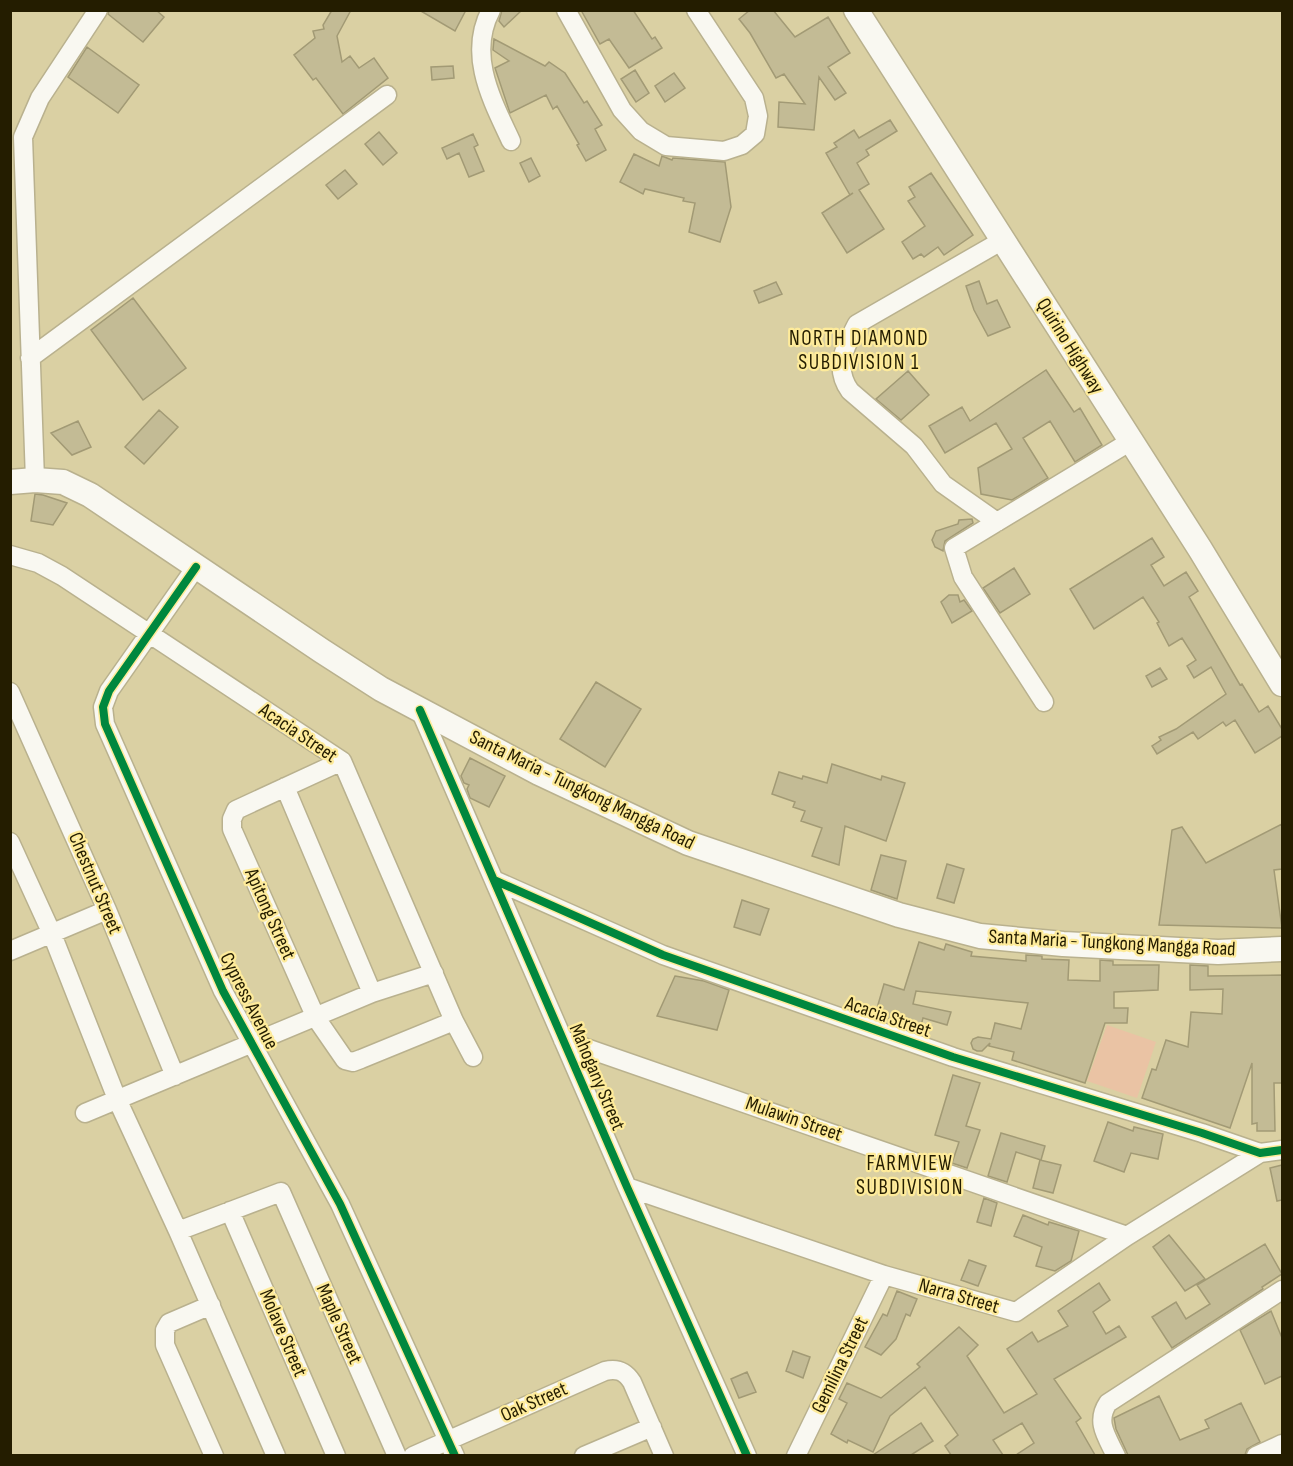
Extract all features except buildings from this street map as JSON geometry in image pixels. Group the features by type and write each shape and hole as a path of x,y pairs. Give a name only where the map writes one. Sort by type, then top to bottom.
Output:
{"main road":[{"name":"Quirino Highway","path":"856,10 1131,441 1282,684"},
{"name":"Santa Maria - Tungkong Mangga Road","path":"10,482 34,480 63,482 90,495 322,651 420,710 539,773 688,843 899,915 980,936 1063,944 1218,952 1282,949"}],"street":[{"path":"34,480 23,137 40,98 98,10"},
{"path":"491,10 482,39 481,57 484,77 490,97 511,141"},
{"path":"566,10 622,110 641,131 666,146 724,151 742,145 755,134 758,116 754,98 696,10"},
{"path":"30,358 387,95"},
{"path":"997,522 943,484 914,446 850,391 843,379 840,366 845,347 858,324 1003,240"},
{"path":"1044,702 963,577 954,548 1131,441"},
{"name":"Acacia Street","path":"10,555 38,563 62,576 342,761 454,1021 472,1057"},
{"name":"Cypress Avenue","path":"196,567 109,691 102,707 105,724 224,991 340,1204 452,1447"},
{"name":"Chestnut Street","path":"10,692 107,910 175,1076"},
{"name":"Mahogany Street","path":"420,710 627,1187 747,1455"},
{"path":"342,761 285,787 372,993"},
{"name":"Apitong Street","path":"285,787 236,810 232,819 232,829 316,1018 345,1060 353,1062 454,1021"},
{"path":"10,842 52,934 117,1099 178,1231 276,1455"},
{"name":"Acacia Street","path":"494,880 663,955 953,1057 1260,1153 1282,1150"},
{"path":"10,951 107,910"},
{"path":"85,1113 372,993 434,973"},
{"name":"Mulawin Street","path":"563,1040 1127,1236"},
{"name":"Narra Street","path":"627,1187 884,1275 1016,1312 1127,1236 1260,1153"},
{"name":"Maple Street","path":"230,1212 281,1192 397,1455"},
{"path":"178,1231 230,1212"},
{"name":"Molave Street","path":"230,1212 336,1455"},
{"name":"Gemilina Street","path":"796,1455 884,1275"},
{"path":"1116,1455 1102,1426 1101,1413 1108,1403 1282,1290"},
{"path":"211,1305 169,1323 164,1337 165,1345 214,1455"},
{"name":"Oak Street","path":"452,1447 612,1369 621,1371 632,1382 652,1427"},
{"path":"584,1455 652,1427 664,1455"},
{"path":"1256,1455 1282,1444"},
{"path":"413,1455 452,1447"}],"shaded area":[{"path":"1107,1025 1156,1042 1137,1098 1087,1081"}],"cycle path":[{"path":"196,567 109,691 103,707 105,724 223,991 340,1204 455,1456"},
{"path":"420,710 627,1187 747,1456"},
{"path":"494,880 663,955 953,1057 1260,1153 1282,1150"}],"district":[{"name":"NORTH DIAMOND SUBDIVISION 1","path":"859,350"},
{"name":"FARMVIEW SUBDIVISION","path":"910,1175"}]}
